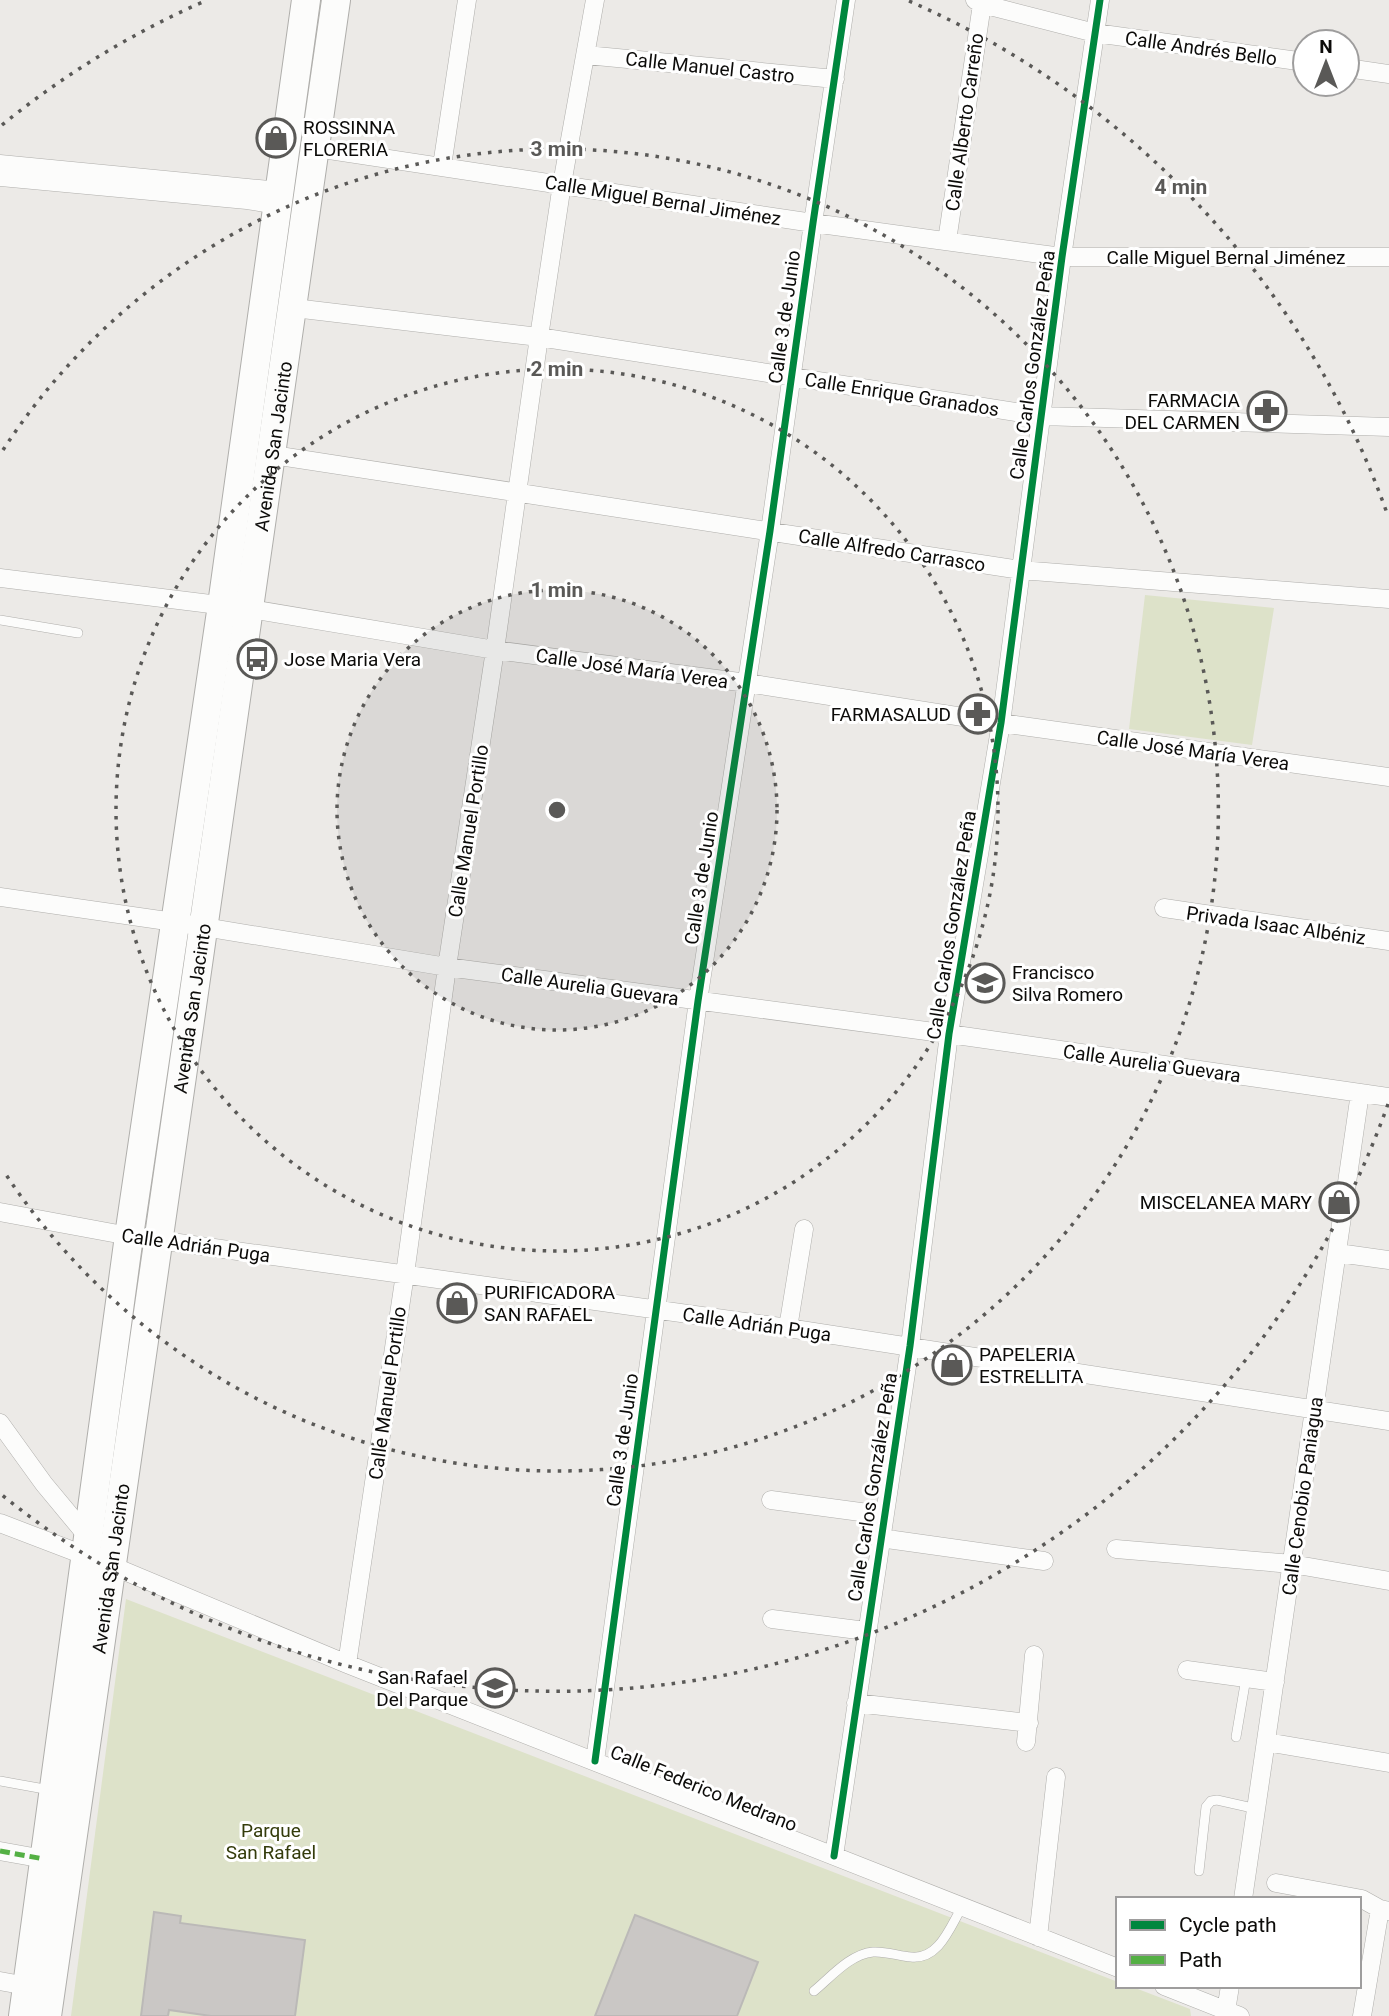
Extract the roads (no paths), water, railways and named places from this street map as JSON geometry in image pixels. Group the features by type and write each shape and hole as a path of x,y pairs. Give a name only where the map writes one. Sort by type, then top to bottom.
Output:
{"main road":[{"name":"Avenida San Jacinto","path":"47,2016 99,1550 129,1236 222,605 306,0"},
{"name":"Avenida San Jacinto","path":"23,2016 13,1983 44,1859 53,1790 158,1240 251,609 336,0"}],"street":[{"path":"442,166 467,0"},
{"name":"Calle Manuel Portillo","path":"347,1664 539,337 562,184 595,0"},
{"name":"Calle 3 de Junio","path":"594,1761 698,1001 770,531 846,0"},
{"name":"Calle Carlos González Peña","path":"834,1856 910,1346 948,1034 1001,723 1062,257 1100,0"},
{"name":"Calle Andrés Bello","path":"978,2 1095,33 1291,60"},
{"name":"Calle Alberto Carreño","path":"947,241 978,2"},
{"name":"Calle Manuel Castro","path":"586,55 835,79"},
{"path":"1361,70 1389,74"},
{"name":"Calle Miguel Bernal Jiménez","path":"316,148 813,223 1062,257 1389,257"},
{"path":"0,164 279,198"},
{"path":"0,177 247,193"},
{"name":"Calle Enrique Granados","path":"294,308 539,337 1041,416 1389,427"},
{"name":"Calle Alfredo Carrasco","path":"273,455 1020,570 1389,599"},
{"name":"Calle José María Verea","path":"0,578 251,609 495,650 1389,777"},
{"name":"Calle Aurelia Guevara","path":"0,897 174,922 447,967 948,1034 1389,1097"},
{"name":"Privada Isaac Albéniz","path":"1164,908 1389,941"},
{"name":"Calle Cenobio Paniagua","path":"1243,1897 1360,1093"},
{"name":"Calle Adrián Puga","path":"0,1212 129,1236 910,1346 1389,1422"},
{"path":"788,1328 804,1229"},
{"path":"1338,1253 1389,1260"},
{"path":"0,1423 44,1485 99,1550"},
{"path":"771,1500 883,1515"},
{"name":"Calle Federico Medrano","path":"0,1523 99,1550 347,1664 1116,1967"},
{"path":"880,1538 1044,1561"},
{"path":"1116,1549 1292,1564 1389,1581"},
{"path":"772,1619 866,1631"},
{"path":"1026,1742 1034,1655"},
{"path":"1187,1670 1275,1682"},
{"path":"856,1703 1029,1723"},
{"path":"1267,1742 1389,1763"},
{"path":"1038,1937 1056,1777"},
{"path":"0,1851 44,1859"},
{"path":"1276,1884 1351,1897"},
{"path":"1361,1899 1385,1910 1362,2016"},
{"path":"1167,1988 1197,2008 1233,2013 1230,1988"}],"lane":[{"path":"0,620 78,633"},
{"path":"1236,1737 1246,1678"},
{"path":"0,1782 53,1790"},
{"path":"1199,1871 1208,1804 1217,1800 1256,1809"},
{"path":"814,1992 852,1960 872,1952 915,1958 929,1954 939,1947 962,1907"}],"place":[{"name":"ROSSINNA FLORERIA","path":"276,138"},
{"name":"FARMACIA DEL CARMEN","path":"1267,411"},
{"name":"Jose Maria Vera","path":"257,659"},
{"name":"FARMASALUD","path":"978,714"},
{"name":"Francisco Silva Romero","path":"985,983"},
{"name":"MISCELANEA MARY","path":"1339,1202"},
{"name":"PURIFICADORA SAN RAFAEL","path":"457,1303"},
{"name":"PAPELERIA ESTRELLITA","path":"952,1365"},
{"name":"San Rafael Del Parque","path":"495,1688"}],"park label":[{"name":"Parque San Rafael","path":"271,1841"}]}
